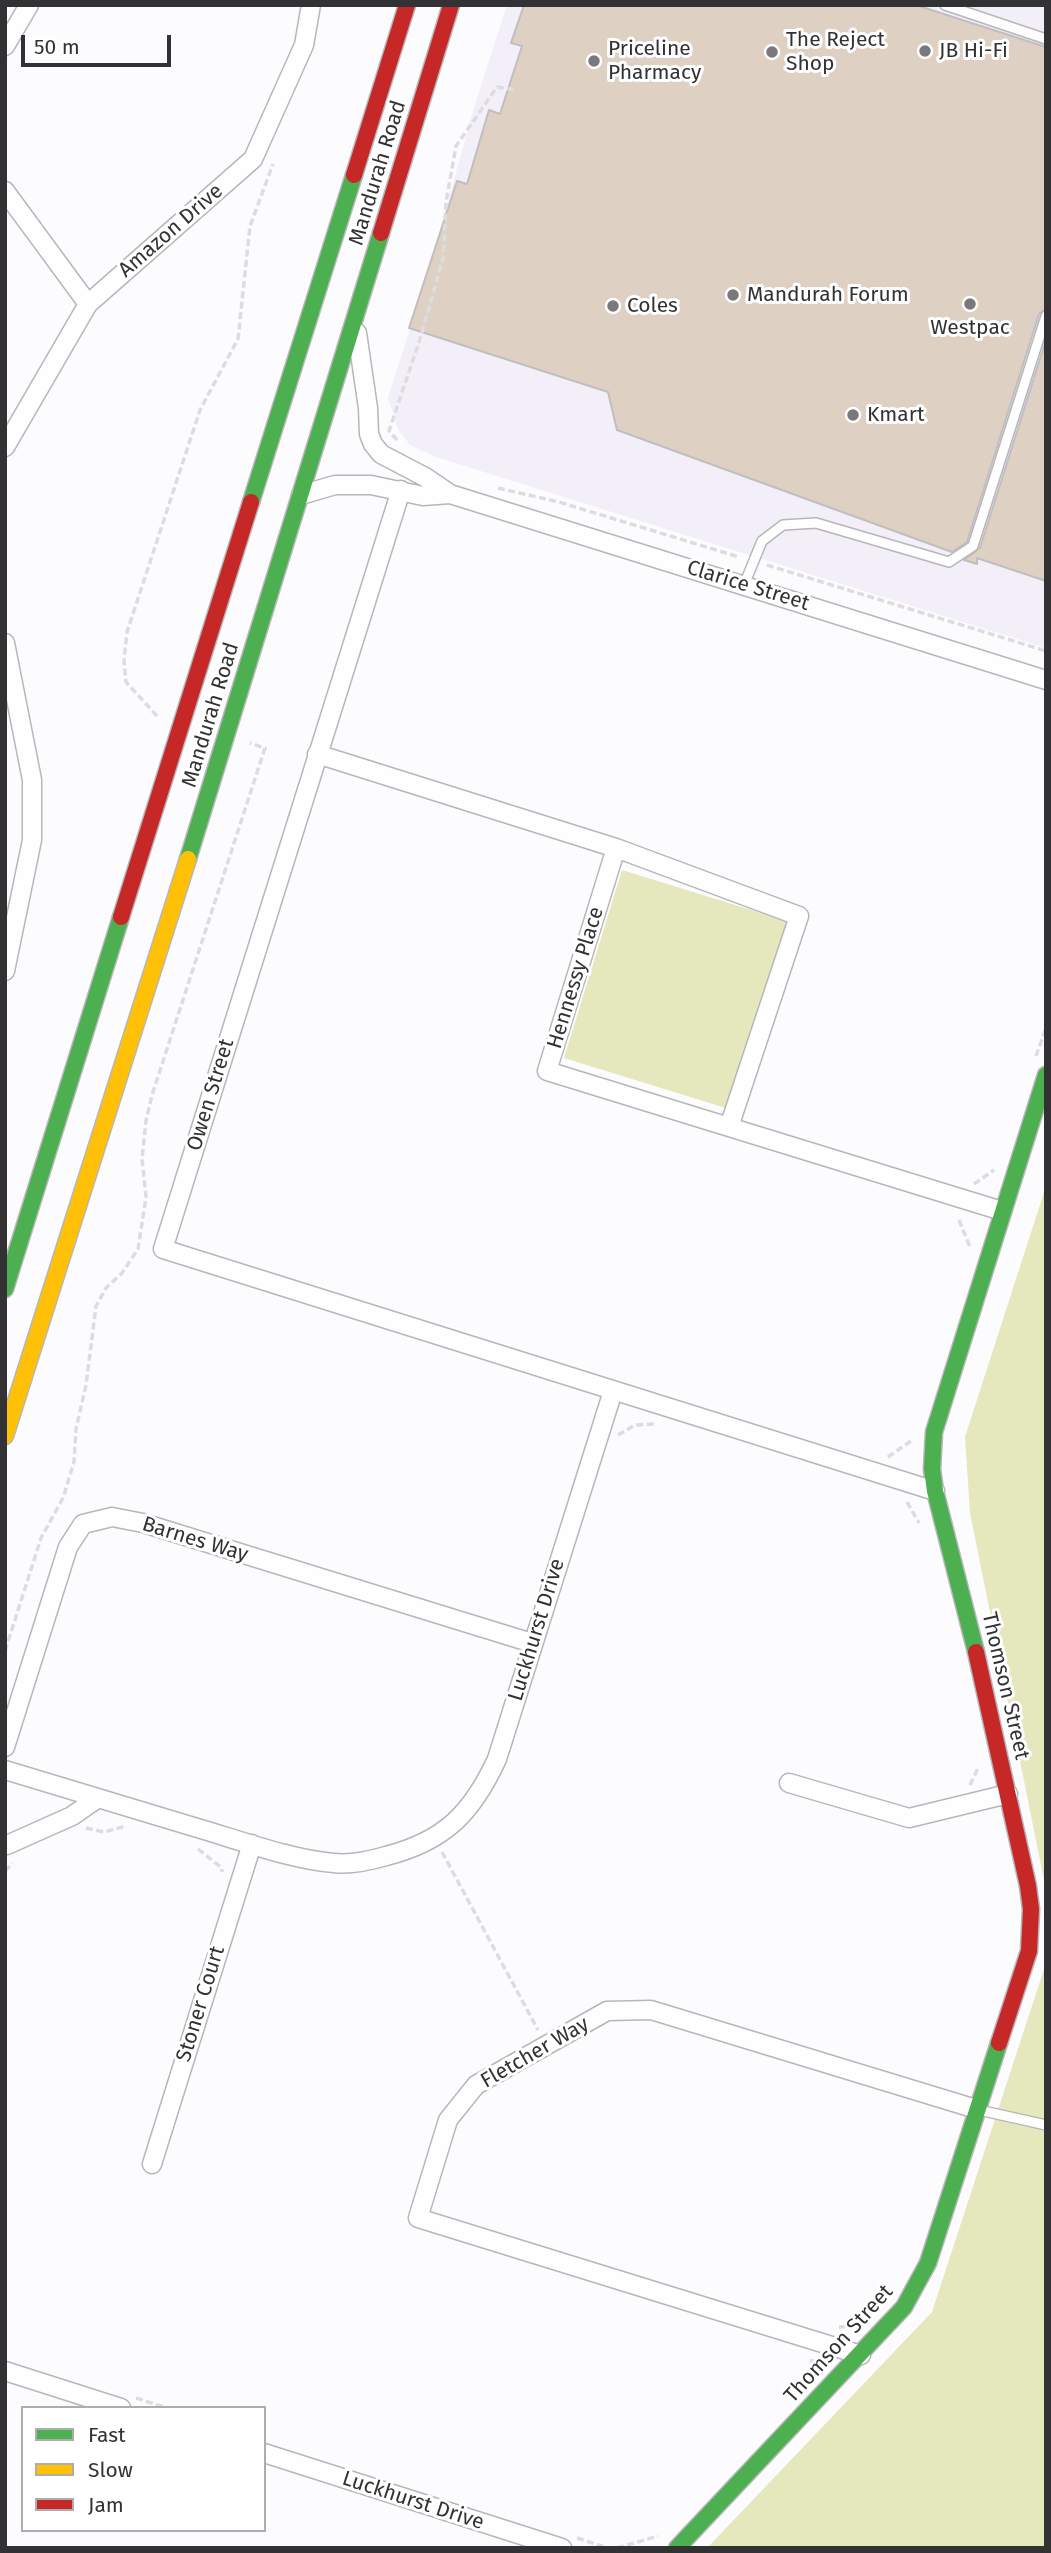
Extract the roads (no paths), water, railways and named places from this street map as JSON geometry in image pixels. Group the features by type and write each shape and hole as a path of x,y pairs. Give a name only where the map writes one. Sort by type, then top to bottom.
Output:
{"main road":[{"name":"Mandurah Road","path":"5,1289 407,5"},
{"name":"Mandurah Road","path":"5,1436 301,495 451,5"},
{"name":"Thomson Street","path":"679,2546 904,2307 928,2263 1029,1951 1031,1909 1028,1886 984,1683 932,1469 934,1432 1046,1075"}],"street":[{"path":"5,46 29,5"},
{"name":"Amazon Drive","path":"5,447 88,304 253,159 304,45 311,5"},
{"path":"5,191 88,304"},
{"name":"Clarice Street","path":"355,319 368,408 369,434 373,444 382,454 450,494 1046,680"},
{"name":"Clarice Street","path":"301,495 335,485 371,485 423,496 450,494"},
{"name":"Owen Street","path":"401,490 163,1249 613,1391"},
{"path":"5,643 32,780 32,840 5,971"},
{"path":"317,754 616,848 799,916 729,1127"},
{"name":"Hennessy Place","path":"616,848 547,1071 1002,1211"},
{"path":"613,1391 935,1490"},
{"name":"Luckhurst Drive","path":"5,1770 252,1844 334,1864 361,1863 412,1849 439,1847 484,1788 497,1759 613,1391"},
{"name":"Barnes Way","path":"5,1747 68,1547 83,1524 112,1517 143,1523 532,1643"},
{"path":"789,1783 909,1818 1008,1794"},
{"path":"11,1853 98,1798"},
{"name":"Stoner Court","path":"152,2164 252,1844"},
{"name":"Fletcher Way","path":"861,2355 418,2218 448,2120 476,2085 607,2011 651,2010 976,2109"},
{"path":"5,2371 115,2406"},
{"name":"Luckhurst Drive","path":"266,2454 562,2548"}],"lane":[{"path":"945,5 1046,39"},
{"path":"744,585 762,541 783,525 816,523 949,562 973,545 1046,316"},
{"path":"976,2109 1046,2125"}],"place":[{"name":"JB Hi-Fi","path":"925,51"},
{"name":"The Reject Shop","path":"772,52"},
{"name":"Priceline Pharmacy","path":"594,61"},
{"name":"Mandurah Forum","path":"733,295"},
{"name":"Westpac","path":"970,304"},
{"name":"Coles","path":"613,306"},
{"name":"Kmart","path":"853,415"}]}
